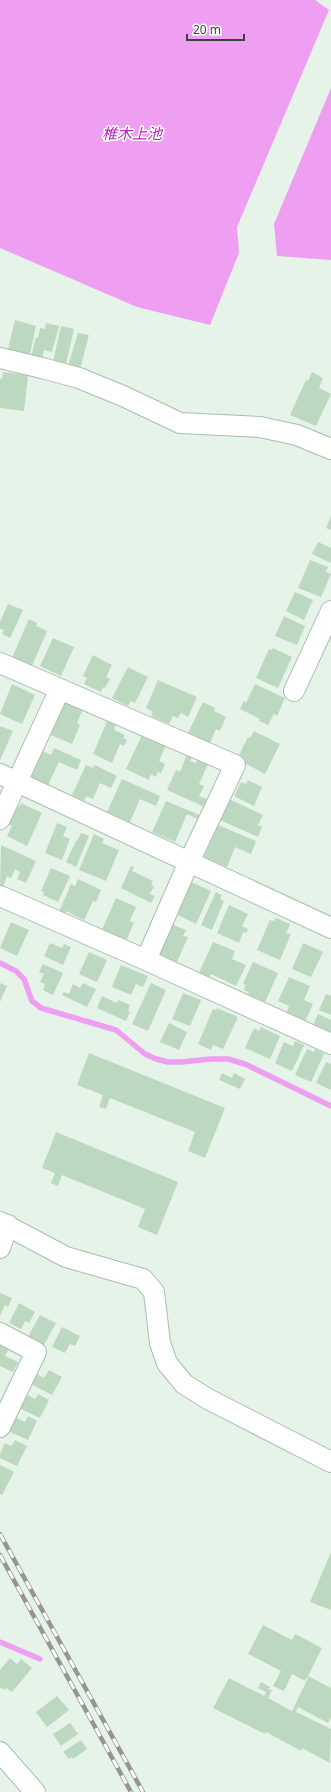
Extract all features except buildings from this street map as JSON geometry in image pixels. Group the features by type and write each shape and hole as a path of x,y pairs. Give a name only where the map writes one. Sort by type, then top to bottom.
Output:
{"street":[{"path":"0,358 78,378 123,396 180,423 260,428 297,435 331,448"},
{"path":"294,691 331,611"},
{"path":"0,663 235,765 189,862 146,960"},
{"path":"0,819 8,778 60,689"},
{"path":"8,778 331,928"},
{"path":"0,896 331,1044"},
{"path":"0,1248 4,1224 66,1257 143,1279 154,1292 160,1343 167,1363 184,1384 208,1399 331,1462"},
{"path":"0,1333 36,1352 0,1427"},
{"path":"0,1752 35,1792"}],"water":[{"name":"椎木上池","path":"0,0 315,0 329,10 237,227 239,253 210,325 137,307 0,248"},
{"path":"331,88 331,260 277,256 274,224"}],"waterway":[{"path":"0,963 16,971 24,979 32,1001 41,1008 116,1030 145,1054 156,1059 168,1062 228,1059 245,1064 331,1106"},
{"path":"0,1642 40,1659"}],"railway":[{"path":"0,1534 143,1792"},
{"path":"0,1555 131,1792"}]}
